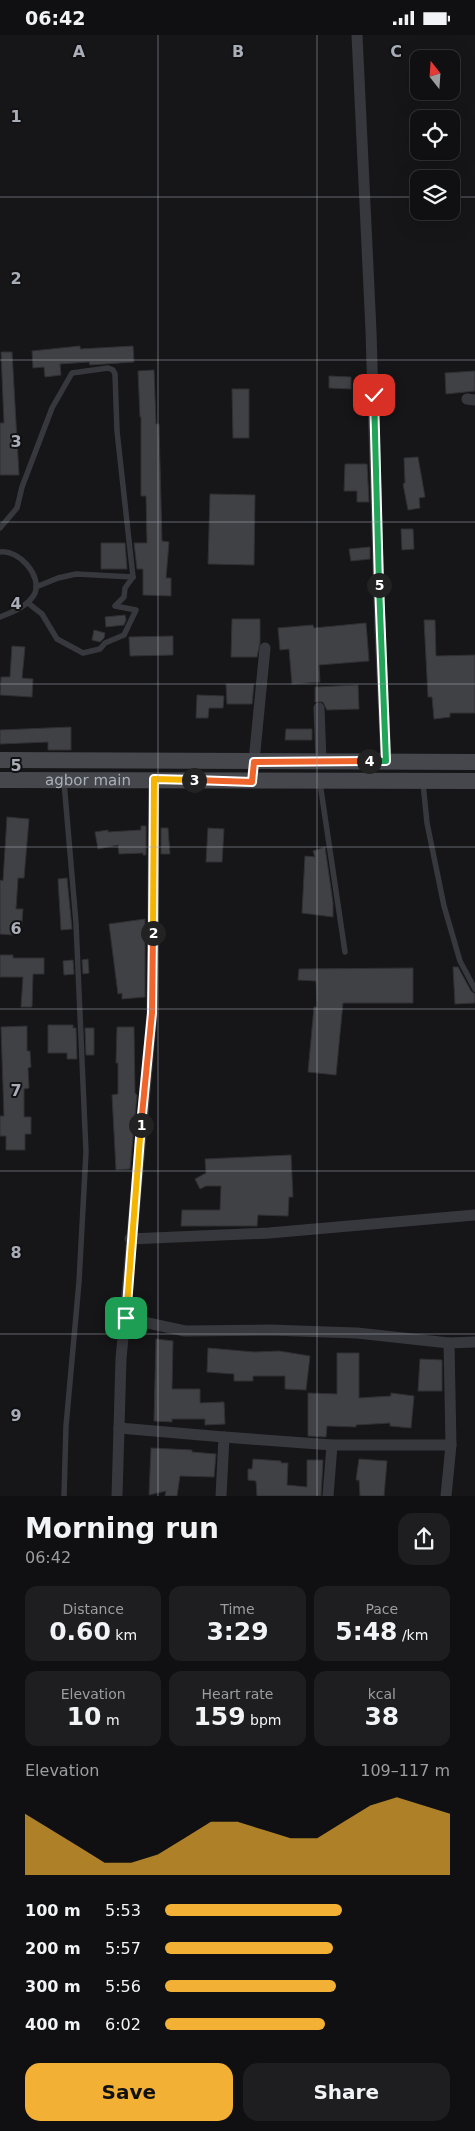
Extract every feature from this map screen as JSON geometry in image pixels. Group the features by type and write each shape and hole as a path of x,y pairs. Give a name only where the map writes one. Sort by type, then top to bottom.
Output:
{"main road":[{"name":"agbor main","path":"0,760 475,762"},
{"name":"agbor main","path":"0,780 475,781"}],"street":[{"path":"357,35 372,331 380,631 386,761"},
{"path":"252,782 264,648"},
{"path":"319,708 321,761"},
{"path":"116,1496 121,1359 126,1318 130,1239 152,1013 154,779"},
{"path":"130,1239 269,1233 475,1215"},
{"path":"126,1318 185,1331 269,1330 357,1333 448,1343 475,1342"},
{"path":"446,1496 450,1445 448,1343"},
{"path":"119,1428 332,1445 450,1445"},
{"path":"221,1496 224,1437"},
{"path":"328,1496 332,1445"}],"lane":[{"path":"0,528 17,508 22,487 52,408 72,373 108,368 113,370 115,373 117,431 133,577 125,588 124,597 115,606 136,610 124,635 104,643 100,649 94,652 83,653 57,639 42,614 28,603"},
{"path":"0,552 8,551 22,559 34,575 36,587 35,593 28,603 0,617"},
{"path":"36,587 58,578 76,574 133,577"},
{"path":"63,780 76,923 86,1152 79,1282 66,1426 64,1496"},
{"path":"320,781 345,952"},
{"path":"423,781 427,823 444,906 460,961 475,989"}],"building":[{"path":"80,346 80,349 133,346 134,362 90,365 89,362 60,364 61,375 45,377 44,367 33,368 32,351"},
{"path":"1,352 12,352 19,475 0,475 0,423 4,423"},
{"path":"154,370 156,424 159,424 162,541 169,542 166,578 171,578 171,596 143,595 143,569 137,569 134,543 147,543 146,496 141,496 141,417 138,371"},
{"path":"475,371 475,391 446,394 445,373"},
{"path":"329,376 351,377 351,389 329,388"},
{"path":"232,389 249,389 249,438 233,438"},
{"path":"418,457 425,497 419,498 420,508 408,510 403,484 405,483 404,458"},
{"path":"345,464 367,464 369,502 357,502 357,491 344,491"},
{"path":"210,494 255,495 254,565 208,564"},
{"path":"401,529 413,529 414,549 402,550"},
{"path":"101,543 125,543 127,569 101,569"},
{"path":"370,547 370,559 351,561 349,549"},
{"path":"125,615 124,625 106,627 105,617"},
{"path":"232,619 260,619 260,643 257,657 231,657"},
{"path":"424,620 435,620 436,656 475,655 475,713 450,713 450,717 434,719 432,697 428,697"},
{"path":"366,623 369,661 319,665 320,682 292,684 289,649 280,650 278,628 313,625 314,628"},
{"path":"94,630 105,633 104,638 100,642 92,640"},
{"path":"173,636 173,655 130,656 129,637"},
{"path":"12,646 25,647 22,678 33,679 32,697 0,695 1,677 10,677"},
{"path":"226,684 254,684 252,704 227,704"},
{"path":"358,685 359,709 327,710 323,702 315,702 315,687"},
{"path":"197,695 224,696 223,708 209,708 208,718 196,718"},
{"path":"71,727 71,750 48,750 48,742 0,744 0,730"},
{"path":"286,729 312,729 312,740 285,740"},
{"path":"7,817 29,819 24,878 18,878 16,909 23,909 21,934 14,932 14,935 0,934 0,880 3,881"},
{"path":"141,826 146,826 146,855 143,855 143,853 119,854 118,845 98,849 95,832 141,830"},
{"path":"161,828 168,828 170,854 161,854"},
{"path":"208,828 224,829 222,862 206,862"},
{"path":"325,847 333,903 333,917 302,913 305,856 315,857 313,851"},
{"path":"67,878 72,929 61,930 58,879"},
{"path":"145,919 145,997 122,999 122,993 118,994 109,924"},
{"path":"0,955 13,955 13,958 44,958 44,974 33,974 32,1007 21,1007 23,977 0,977"},
{"path":"88,959 89,973 83,974 82,960"},
{"path":"73,960 74,974 64,975 63,961"},
{"path":"453,967 458,967 471,991 475,994 475,1003 455,1004"},
{"path":"413,968 413,1003 343,1003 336,1075 308,1072 314,1007 317,1007 316,981 298,980 299,969"},
{"path":"48,1025 73,1025 73,1028 76,1028 77,1059 67,1059 67,1053 48,1053"},
{"path":"27,1026 27,1051 30,1051 31,1067 28,1068 29,1088 24,1089 24,1117 31,1117 31,1134 25,1134 25,1150 6,1150 6,1136 0,1136 0,1116 4,1116 1,1027"},
{"path":"117,1027 134,1027 135,1093 137,1095 130,1169 116,1170 112,1095 118,1094 118,1063 116,1063"},
{"path":"85,1028 94,1028 94,1055 86,1055"},
{"path":"291,1155 293,1197 289,1197 288,1216 258,1215 257,1226 181,1226 182,1210 220,1210 221,1186 206,1186 200,1189 195,1179 206,1173 205,1159"},
{"path":"156,1339 173,1341 172,1389 200,1389 200,1403 224,1402 225,1424 205,1425 205,1419 172,1419 172,1422 154,1421"},
{"path":"208,1348 254,1352 279,1351 310,1356 306,1390 285,1389 285,1376 253,1376 253,1381 234,1381 234,1374 207,1372"},
{"path":"337,1353 359,1353 359,1398 391,1396 391,1393 414,1396 411,1428 390,1426 390,1423 356,1425 356,1427 327,1426 326,1437 308,1436 308,1393 337,1394"},
{"path":"420,1359 442,1360 442,1391 418,1391"},
{"path":"151,1448 192,1450 192,1452 216,1454 214,1477 180,1476 177,1496 165,1496 166,1491 149,1495"},
{"path":"253,1459 288,1463 287,1485 307,1487 307,1460 323,1460 321,1496 257,1496 256,1481 248,1480 248,1469 252,1469"},
{"path":"359,1459 387,1461 384,1496 360,1496 359,1480 356,1480"}],"route":[{"path":"126,1318 130,1239 152,1013 154,779 252,782 254,762 386,761 380,631 374,395"}]}
